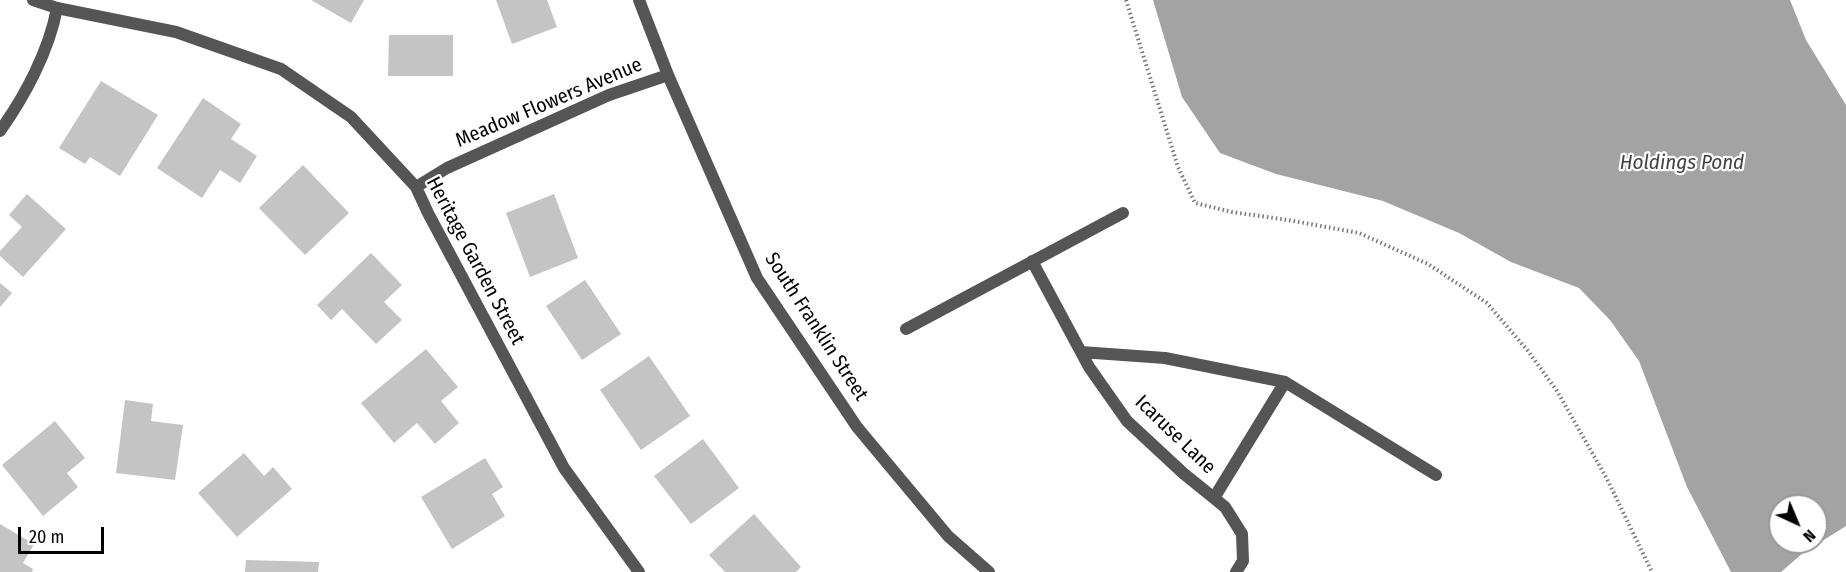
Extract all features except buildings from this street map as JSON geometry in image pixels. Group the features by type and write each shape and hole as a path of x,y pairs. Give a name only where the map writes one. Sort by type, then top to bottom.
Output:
{"street":[{"name":"Heritage Garden Street","path":"33,0 57,8 176,32 281,69 351,117 416,187 564,468 639,572"},
{"name":"South Franklin Street","path":"639,0 668,75 757,278 857,427 948,536 989,572"},
{"path":"0,131 21,101 54,27 57,8"},
{"name":"Meadow Flowers Avenue","path":"416,187 447,168 609,95 668,75"},
{"path":"906,329 1123,213"},
{"name":"Icaruse Lane","path":"1032,261 1089,367 1127,421 1182,473 1225,507 1242,534 1243,561 1236,572"},
{"path":"1081,352 1166,358 1285,382 1436,475"},
{"path":"1214,498 1285,382"}],"path":[{"path":"1126,0 1178,167 1195,203 1232,212 1359,233 1428,264 1487,303 1528,351 1557,391 1607,478 1652,572"}],"water":[{"name":"Holdings Pond","path":"1153,0 1790,0 1806,40 1846,105 1846,526 1828,537 1828,494 1768,494 1768,554 1802,554 1781,572 1731,572 1687,487 1639,361 1610,320 1579,288 1511,262 1459,233 1383,201 1276,174 1220,153 1182,97"}]}
